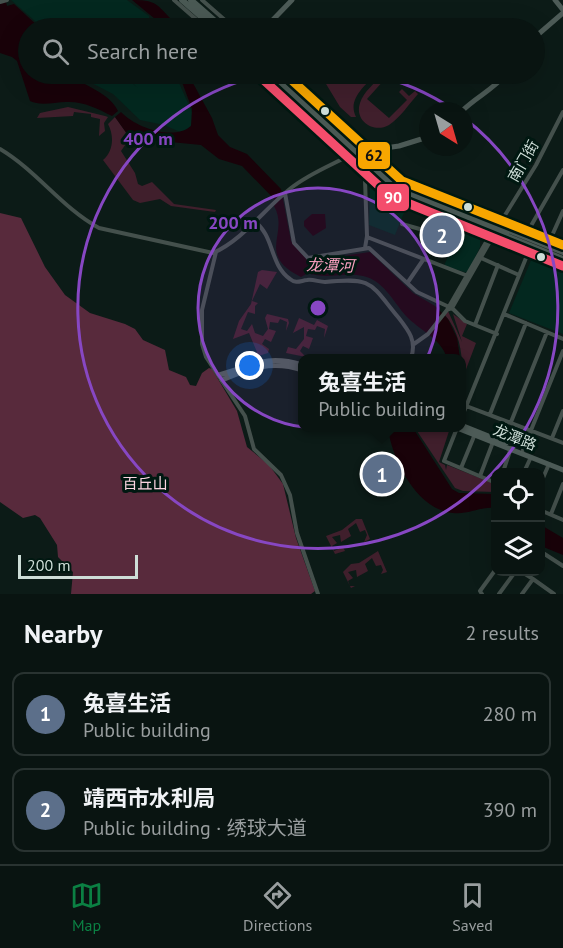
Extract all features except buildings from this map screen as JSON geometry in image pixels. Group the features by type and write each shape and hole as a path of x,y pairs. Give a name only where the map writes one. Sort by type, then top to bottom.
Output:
{"main road":[{"path":"182,0 203,18"},
{"path":"191,0 200,2 214,18"},
{"path":"275,18 292,0"},
{"path":"557,0 563,5"},
{"path":"545,28 563,11 557,0"},
{"path":"275,84 324,132 397,186 561,260"},
{"path":"285,84 353,154 393,189 434,207 493,225 561,260"},
{"path":"472,102 497,84"},
{"path":"302,99 303,90"},
{"path":"353,154 368,149 399,146 419,140"},
{"path":"419,189 422,198"},
{"path":"456,203 463,227"},
{"path":"434,207 437,216"},
{"path":"489,216 493,225"},
{"path":"524,244 529,253"},
{"path":"220,377 261,360 282,360 298,364"},
{"path":"220,377 266,365 280,364 298,369"},
{"name":"龙潭路","path":"466,427 563,468"},
{"name":"龙潭路","path":"466,431 563,468"}],"street":[{"path":"0,2 7,0"},
{"path":"174,0 195,18"},
{"path":"200,2 221,18"},
{"path":"270,84 286,96"},
{"path":"296,84 402,181 563,246"},
{"name":"南门街","path":"502,220 537,165 563,112"},
{"path":"555,128 563,131"},
{"path":"0,149 28,168 82,218 99,228 192,249 216,252"},
{"path":"318,594 297,534 290,495 281,475 254,449 245,417 206,357 200,330 202,310 216,252 305,178 353,154 368,175 390,196 529,253 561,260"},
{"path":"528,231 563,170"},
{"path":"365,248 367,237 365,180 368,175"},
{"path":"284,194 294,243 308,258 365,248 375,252 417,292 448,308 460,318 497,334"},
{"path":"550,240 563,211"},
{"path":"254,221 266,232 276,263 290,279 298,282 308,279 324,282 346,279 373,287 383,296 408,330 414,344 412,354"},
{"path":"402,224 434,233"},
{"path":"367,237 468,276"},
{"path":"414,344 428,334 444,315 491,237"},
{"path":"448,308 481,258 491,237"},
{"path":"466,410 529,253"},
{"path":"481,258 519,275"},
{"path":"408,282 423,260"},
{"path":"475,325 498,265"},
{"path":"504,314 563,339"},
{"path":"490,414 526,324"},
{"path":"511,422 547,332"},
{"path":"525,450 563,351"},
{"path":"468,406 563,443"},
{"path":"552,438 563,411"},
{"path":"455,432 444,460 491,481"},
{"path":"461,468 475,434"},
{"path":"480,476 493,442"},
{"path":"504,468 511,448"},
{"path":"527,468 531,457"},
{"path":"545,473 549,464"},
{"path":"550,514 563,484"},
{"path":"545,512 563,520"},
{"path":"545,554 563,566"},
{"path":"482,594 480,591 491,575"},
{"path":"499,594 512,576"},
{"path":"528,576 546,592 554,594"},
{"path":"522,594 533,579"}],"shaded area":[{"path":"11,0 127,0 149,16 149,18 32,18"},
{"path":"94,84 133,84 138,88 134,84 179,84 192,112 193,123 187,130 180,132 164,125 140,120 113,94"},
{"path":"326,84 366,84 355,99 356,117 351,117 340,107"},
{"path":"373,84 380,84 367,99 389,118 407,100 399,92 402,89 409,96 415,91 418,94 393,122 377,128 366,124 360,115 360,103"},
{"path":"68,107 108,117 104,123 105,131 99,136 100,119 91,117 91,114 74,112 73,116 37,118 40,113"},
{"path":"115,117 130,138 121,151 135,173 138,184 142,186 152,182 174,204 216,210 215,212 171,206 160,199 140,203 133,200 103,160 112,143 108,124"},
{"path":"370,182 384,197 406,208 395,235 369,225"},
{"path":"433,220 480,240 480,247 468,273 444,266 448,256 424,246"},
{"path":"532,258 563,271 563,334 509,313"},
{"path":"262,270 277,272 267,289 260,284 252,301 258,303 255,306 255,314 248,312 241,329 247,331 252,324 255,333 263,336 268,329 265,318 267,314 288,319 289,323 286,331 287,322 280,319 278,323 270,322 269,329 276,331 271,342 265,339 262,344 269,349 268,353 255,357 254,354 257,352 249,333 233,339 239,321 251,304 258,272"},
{"path":"448,311 462,342 453,314 467,324 462,336 476,343 466,369 466,354 461,354 455,330 445,315"},
{"path":"299,318 314,325 317,320 328,326 324,338 325,329 317,326 315,330 308,329 306,336 313,338 309,349 303,346 300,351 303,354 298,355 286,353 288,347 296,349 304,339 304,327 293,333"},
{"path":"418,432 449,432 439,462 445,465 446,470 447,465 491,482 491,492 463,491 455,488"},
{"path":"356,519 362,519 370,539 364,542 367,535 365,530 360,532 356,523 348,529 351,536 341,542 340,535 332,537 337,543 332,546 334,551 343,547 345,551 335,554 326,536 342,530"},
{"path":"378,551 387,572 381,574 383,570 381,565 376,566 372,558 365,564 368,571 357,577 356,570 348,572 353,578 348,581 350,586 343,572 351,564 359,563"}],"green space":[{"name":"百丘山","path":"0,213 21,218 45,267 65,295 90,313 135,329 143,340 165,350 169,370 186,377 190,385 196,386 202,373 209,368 212,369 237,411 247,447 269,465 283,484 296,538 315,591 311,594 71,594 73,572 58,557 57,545 40,518 35,515 23,518 0,502"}],"water":[{"path":"132,0 154,3 170,18 154,18"},
{"path":"6,2 7,6 14,4 29,18 18,18 18,64 12,57 0,53 0,3"},
{"path":"24,84 85,84 109,99 118,111 112,116 80,103 39,104 30,101"},
{"name":"龙潭河","path":"183,84 193,84 212,118 218,135 230,147 247,154 281,189 291,241 308,261 370,252 413,293 435,306 448,319 457,338 459,354 445,354 435,340 406,316 382,286 370,278 356,275 322,276 308,273 301,277 287,268 276,252 278,216 274,206 277,202 242,166 219,159 201,145 130,138 115,117 121,112 136,123 155,131 175,132 191,126 192,109"},
{"path":"312,214 325,214 326,228 313,236 304,226 304,221"},
{"path":"389,432 416,432 452,489 459,493 491,494 491,508 464,513 440,510 428,503 408,481 395,454"},
{"path":"545,527 563,538 563,555 545,548"}],"transit line":[{"name":"90","path":"268,84 390,196 563,266"},
{"name":"62","path":"296,84 402,181 563,245"}],"place":[{"name":"靖西市水利局","path":"442,235"},
{"name":"兔喜生活","path":"382,474"}]}
